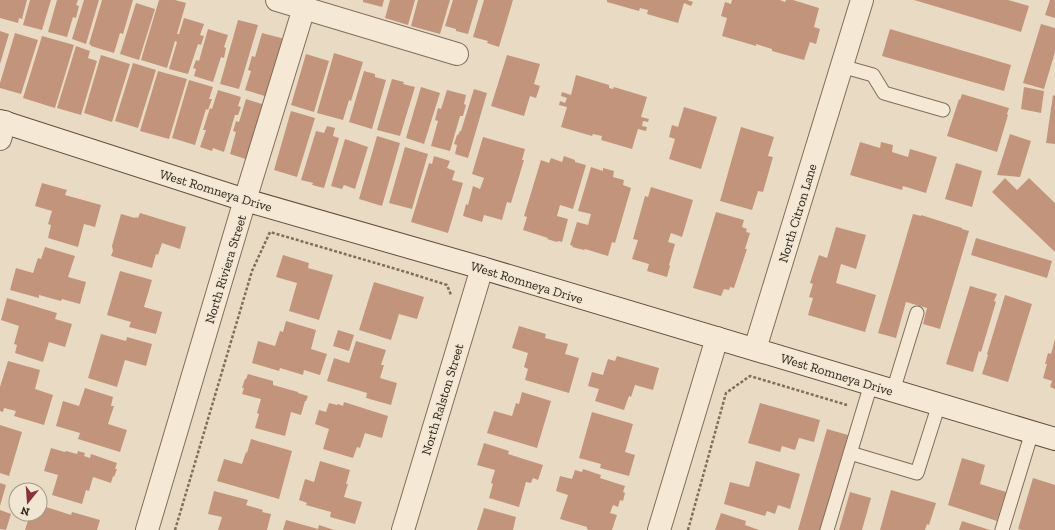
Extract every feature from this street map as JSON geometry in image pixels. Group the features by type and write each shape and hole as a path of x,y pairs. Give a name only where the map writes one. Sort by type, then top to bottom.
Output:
{"street":[{"path":"277,0 457,54"},
{"name":"North Citron Lane","path":"755,349 862,0"},
{"name":"North Riviera Street","path":"147,530 304,8"},
{"name":"West Romneya Drive","path":"2,127 1055,439"},
{"name":"North Ralston Street","path":"403,530 482,268"},
{"path":"659,530 717,338"}],"lane":[{"path":"839,71 872,75 884,93 943,110"},
{"path":"893,391 917,313"},
{"path":"827,530 871,384"},
{"path":"850,453 917,473 939,404"},
{"path":"1002,530 1032,432"}],"path":[{"path":"175,530 252,270 270,232 447,285 453,300"},
{"path":"688,530 726,393 750,376 863,410"}],"building":[{"path":"0,0 27,0 22,19 19,18 18,23 0,18"},
{"path":"30,0 51,0 42,30 23,25"},
{"path":"57,0 78,0 76,5 79,6 76,18 73,17 67,37 48,32"},
{"path":"84,0 99,0 86,44 72,39"},
{"path":"102,0 133,0 123,34 120,33 114,53 91,46 89,44"},
{"path":"159,0 175,0 186,3 177,34 179,34 184,18 204,24 200,35 204,36 201,45 198,44 188,74 169,69 177,42 175,41 167,68 141,60"},
{"path":"363,0 384,0 382,7 363,2"},
{"path":"390,0 415,0 408,25 385,18"},
{"path":"418,0 450,0 440,34 411,26"},
{"path":"453,0 478,0 468,34 445,26"},
{"path":"484,0 513,0 499,47 487,43 488,41 473,37"},
{"path":"607,0 687,0 693,2 691,6 684,3 678,23 647,14 648,10 640,8 639,11 607,2"},
{"path":"732,0 780,0 785,2 786,0 793,0 819,8 814,27 820,29 816,44 810,42 804,60 772,51 772,49 756,44 756,46 722,36 727,18 721,16 725,2 731,4"},
{"path":"914,0 1008,0 1029,6 1021,32"},
{"path":"1050,0 1055,0 1055,18 1045,15"},
{"path":"136,3 155,9 139,60 120,54"},
{"path":"238,20 258,25 239,89 220,84"},
{"path":"1041,24 1055,28 1055,52 1044,89 1023,83"},
{"path":"208,29 228,35 224,47 226,48 224,58 221,57 213,82 194,76 196,69 193,68 196,60 199,61"},
{"path":"890,29 1011,65 1004,91 882,56"},
{"path":"0,31 9,34 0,64"},
{"path":"15,33 38,40 21,94 0,88 0,83"},
{"path":"262,33 285,39 268,97 245,90 251,71 248,70 252,56 255,57"},
{"path":"42,36 74,45 55,108 23,98"},
{"path":"76,46 90,51 88,58 97,61 81,115 57,108"},
{"path":"334,53 363,62 351,101 349,100 343,120 317,113"},
{"path":"306,54 329,61 314,112 291,105"},
{"path":"101,55 130,64 112,122 84,113"},
{"path":"507,55 540,64 534,84 540,86 536,98 530,96 524,116 491,106"},
{"path":"133,63 156,70 138,128 115,121"},
{"path":"158,71 187,79 169,139 140,131"},
{"path":"364,71 375,74 375,77 386,80 372,129 349,122"},
{"path":"576,75 609,85 609,88 613,89 614,87 647,97 641,117 649,119 648,122 643,121 642,126 647,127 646,131 638,129 632,149 601,140 602,136 593,134 592,136 561,127 567,107 559,105 560,101 565,103 567,98 561,96 562,92 571,95"},
{"path":"392,79 415,87 400,136 377,130"},
{"path":"189,80 213,87 209,99 212,99 208,110 206,109 195,145 172,138"},
{"path":"421,87 440,93 424,144 406,138"},
{"path":"1024,87 1044,91 1041,113 1021,109"},
{"path":"474,89 487,93 468,158 455,154 457,145 454,144 457,135 461,131"},
{"path":"218,90 241,97 238,106 241,107 238,115 235,115 224,152 213,148 212,151 200,147 206,130 203,130"},
{"path":"447,90 466,95 464,104 466,105 463,116 460,116 450,151 431,146 438,121 435,120 438,108 441,109"},
{"path":"962,94 1009,108 997,152 947,136"},
{"path":"1053,95 1055,96 1055,144 1046,143"},
{"path":"246,99 265,105 249,160 230,154 236,132 233,131 236,121 239,122"},
{"path":"684,107 717,117 701,169 669,159 675,139 669,137 672,125 678,127"},
{"path":"291,111 315,118 297,177 274,170"},
{"path":"327,126 335,128 333,136 339,138 324,188 301,180 316,131 324,133"},
{"path":"741,127 774,137 768,156 773,157 763,192 758,191 752,210 720,201"},
{"path":"1010,134 1031,141 1020,177 997,175"},
{"path":"377,136 400,143 382,206 359,199"},
{"path":"483,137 525,149 522,160 524,160 511,203 507,202 502,220 484,215 482,222 463,216 466,204 468,205 473,186 480,189 484,178 472,174"},
{"path":"345,139 368,147 355,189 344,185 342,189 331,186"},
{"path":"860,142 880,148 881,142 893,145 892,152 908,157 910,149 937,157 926,193 903,186 902,190 850,175"},
{"path":"405,147 428,154 412,209 389,203"},
{"path":"434,156 450,161 447,168 455,171 452,180 463,183 448,233 411,222 429,163 432,164"},
{"path":"564,156 575,160 575,162 586,165 573,209 560,205 557,216 568,219 562,242 557,242 523,230 527,217 524,216 541,160 549,163 551,158 562,162"},
{"path":"956,163 982,171 972,207 945,199"},
{"path":"591,167 603,171 603,168 614,171 613,177 624,180 623,185 631,188 615,243 612,242 608,256 585,249 572,247 573,246 570,245 577,222 588,225 591,214 578,211"},
{"path":"1005,178 1017,190 1029,178 1055,203 1055,252 992,192"},
{"path":"42,183 67,190 65,195 101,205 95,227 84,224 78,247 48,238 51,225 48,224 52,211 35,206"},
{"path":"651,187 693,200 682,237 671,233 668,242 675,244 667,277 647,271 649,264 632,259 638,240 633,239 645,196 648,197"},
{"path":"716,212 744,220 742,227 747,229 746,232 750,233 745,249 747,249 734,288 730,287 729,290 724,289 721,296 693,288"},
{"path":"140,213 186,227 180,249 162,243 158,255 156,254 152,268 111,256 113,251 112,246 121,214 138,218"},
{"path":"913,214 921,215 969,231 940,329 923,324 927,308 906,302 896,338 878,333"},
{"path":"836,227 866,235 856,269 841,264 836,283 876,295 865,332 808,315 813,298 809,297 813,284 810,283 819,255 827,258"},
{"path":"976,238 1052,261 1047,278 971,255"},
{"path":"45,247 75,256 68,277 86,282 80,304 39,295 39,298 10,290 16,268 33,273 38,258 41,259"},
{"path":"283,255 309,263 308,268 333,275 319,320 289,311 297,283 276,277"},
{"path":"120,271 152,280 144,307 162,312 156,334 129,327 131,322 107,315"},
{"path":"374,282 424,297 417,319 399,314 391,340 359,330"},
{"path":"970,286 997,294 981,352 979,351 973,372 946,364"},
{"path":"1005,295 1032,304 1008,382 982,374"},
{"path":"7,298 57,313 55,319 72,324 65,347 49,342 43,362 15,353 17,345 14,344 19,326 1,320"},
{"path":"286,321 316,330 311,349 327,354 320,375 304,370 303,375 280,368 279,371 252,363 258,341 275,346 280,331 283,332"},
{"path":"519,326 546,334 545,338 568,344 565,354 579,358 569,393 525,380 528,369 524,367 528,353 512,348"},
{"path":"338,330 354,335 349,351 333,346"},
{"path":"101,334 126,341 127,337 152,344 146,366 125,360 117,387 88,378"},
{"path":"1055,339 1055,389 1050,387 1052,381 1043,378 1048,353 1051,354"},
{"path":"356,341 386,350 381,365 384,365 380,378 397,383 391,405 366,398 367,393 327,381 334,358 349,363"},
{"path":"617,356 659,368 653,390 635,385 624,410 595,401 599,389 588,386 592,372 603,375 608,359 615,361"},
{"path":"8,361 40,370 35,389 53,395 44,425 14,416 16,411 4,408 3,412 0,411 0,387"},
{"path":"248,374 273,381 273,385 308,396 301,415 291,412 285,436 255,428 261,399 242,394 244,388 242,388"},
{"path":"85,388 113,397 111,406 114,406 108,424 127,430 120,452 78,439 80,433 56,426 63,401 79,406"},
{"path":"522,392 551,401 537,448 487,433 494,411 512,416 516,403 519,404"},
{"path":"344,402 388,416 382,438 365,433 360,448 357,447 353,458 323,449 329,429 315,424 319,410 326,412 329,403 343,406"},
{"path":"760,403 820,420 814,442 799,438 795,450 782,446 780,452 748,443"},
{"path":"592,412 633,424 625,452 635,455 629,476 600,468 601,464 579,458"},
{"path":"0,425 22,432 9,476 0,473"},
{"path":"827,429 848,435 820,530 798,530"},
{"path":"251,439 292,451 279,499 217,481 224,459 242,464"},
{"path":"484,443 509,451 508,454 543,465 538,480 533,478 531,483 526,482 519,507 489,498 495,470 477,465"},
{"path":"51,448 77,454 78,451 85,453 84,456 90,458 91,454 117,463 115,469 117,469 111,483 93,477 89,491 86,490 82,504 52,495 58,475 44,471"},
{"path":"962,458 985,465 980,484 1006,492 997,521 948,505"},
{"path":"320,461 350,470 344,497 362,502 355,524 330,517 331,512 306,505 307,503 299,500 305,479 314,482"},
{"path":"756,461 800,474 790,509 778,505 775,514 767,511 765,516 724,504 730,482 749,487"},
{"path":"583,469 601,475 600,478 625,486 623,501 620,500 618,507 613,505 610,513 617,515 612,530 589,530 587,527 560,519 568,495 556,491 560,476 572,479 575,470 582,472"},
{"path":"1033,478 1055,485 1055,530 1018,529"},
{"path":"0,483 6,485 0,506"},
{"path":"891,490 936,503 929,525 927,524 925,530 880,530"},
{"path":"214,491 248,500 246,505 271,514 267,530 218,530 222,517 208,514"},
{"path":"850,492 871,498 862,530 839,530"},
{"path":"48,508 71,515 72,512 100,520 97,530 25,530 28,522 48,522"},
{"path":"484,508 516,517 513,530 477,530"},
{"path":"0,510 8,513 8,522 6,530 0,529"},
{"path":"721,513 746,521 745,525 759,530 715,530"},
{"path":"286,520 318,529 319,525 334,530 283,530"},
{"path":"962,521 990,530 959,530"}]}
